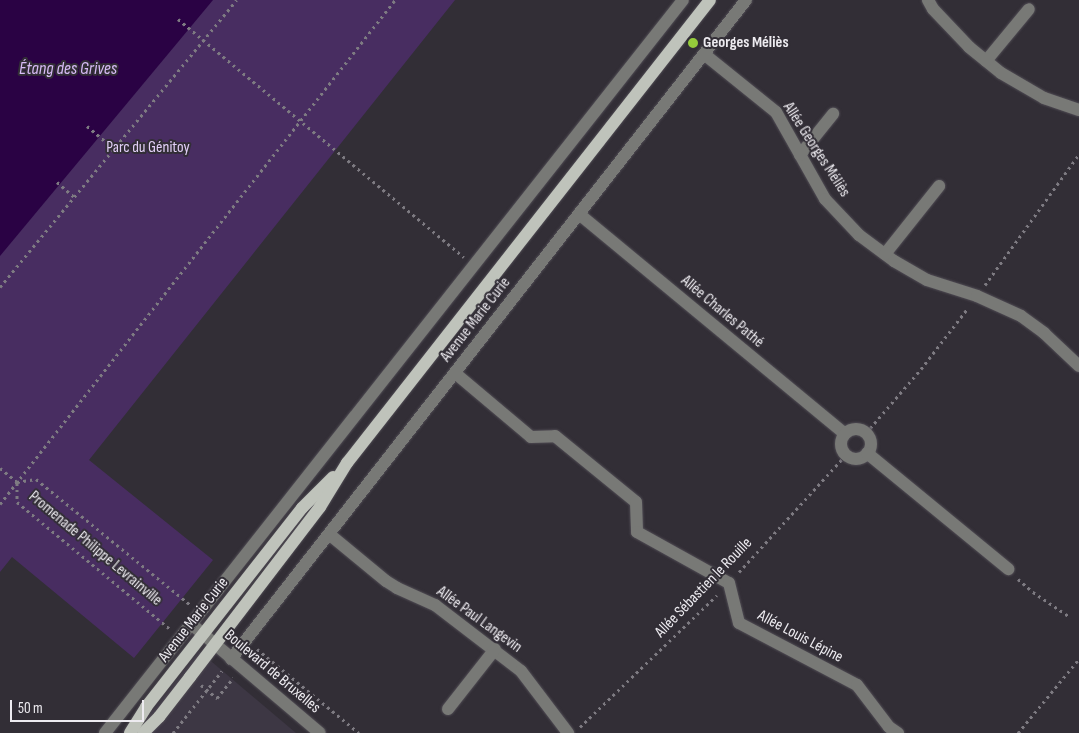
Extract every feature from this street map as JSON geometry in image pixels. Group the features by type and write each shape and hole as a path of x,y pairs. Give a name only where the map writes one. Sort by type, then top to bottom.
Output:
{"main road":[{"name":"Avenue Marie Curie","path":"143,733 159,717 320,507 347,463 710,0"},
{"name":"Avenue Marie Curie","path":"130,733 146,707 302,508 347,463"}],"street":[{"path":"105,733 684,0"},
{"name":"Avenue Marie Curie","path":"231,659 746,0"},
{"path":"928,0 933,9 957,35 986,62 1044,98 1079,110"},
{"path":"986,62 1029,9"},
{"name":"Allée Georges Méliès","path":"704,54 776,112 825,199 858,234 885,254 927,280 977,296 1020,316 1044,333 1079,366"},
{"path":"800,155 833,114"},
{"path":"885,254 939,186"},
{"name":"Allée Charles Pathé","path":"579,214 845,434"},
{"path":"455,373 531,437 555,436 636,502 637,532 729,583"},
{"path":"855,429 866,433 871,443 867,453 857,459 846,455 841,445 845,434 855,429"},
{"path":"867,453 1008,569"},
{"name":"Allée Paul Langevin","path":"329,534 386,581 397,588 435,604 495,649 521,671 568,733"},
{"name":"Allée Louis Lépine","path":"729,583 739,623 857,685 889,727 898,733"},
{"name":"Boulevard de Bruxelles","path":"191,624 320,733"},
{"path":"448,710 495,649"}],"path":[{"path":"0,286 238,0"},
{"path":"0,504 395,0"},
{"path":"178,20 474,265"},
{"path":"87,126 114,149"},
{"path":"57,182 74,197"},
{"name":"Allée Sébastien le Rouille","path":"574,733 729,583 846,455"},
{"name":"Promenade Philippe Levrainville","path":"0,468 17,482 36,479 190,604"},
{"name":"Promenade Philippe Levrainville","path":"17,482 16,502 171,629"},
{"path":"1008,569 1033,592 1070,617"},
{"path":"257,648 359,733"},
{"path":"1018,733 1079,658"},
{"path":"173,733 231,659"}],"shaded area":[{"path":"199,651 296,733 135,733"}],"green space":[{"name":"Parc du Génitoy","path":"0,0 455,0 89,460 213,560 134,658 12,557 0,572"}],"water":[{"name":"Étang des Grives","path":"0,0 213,0 0,256"}],"place":[{"name":"Georges Méliès","path":"693,43"}]}
